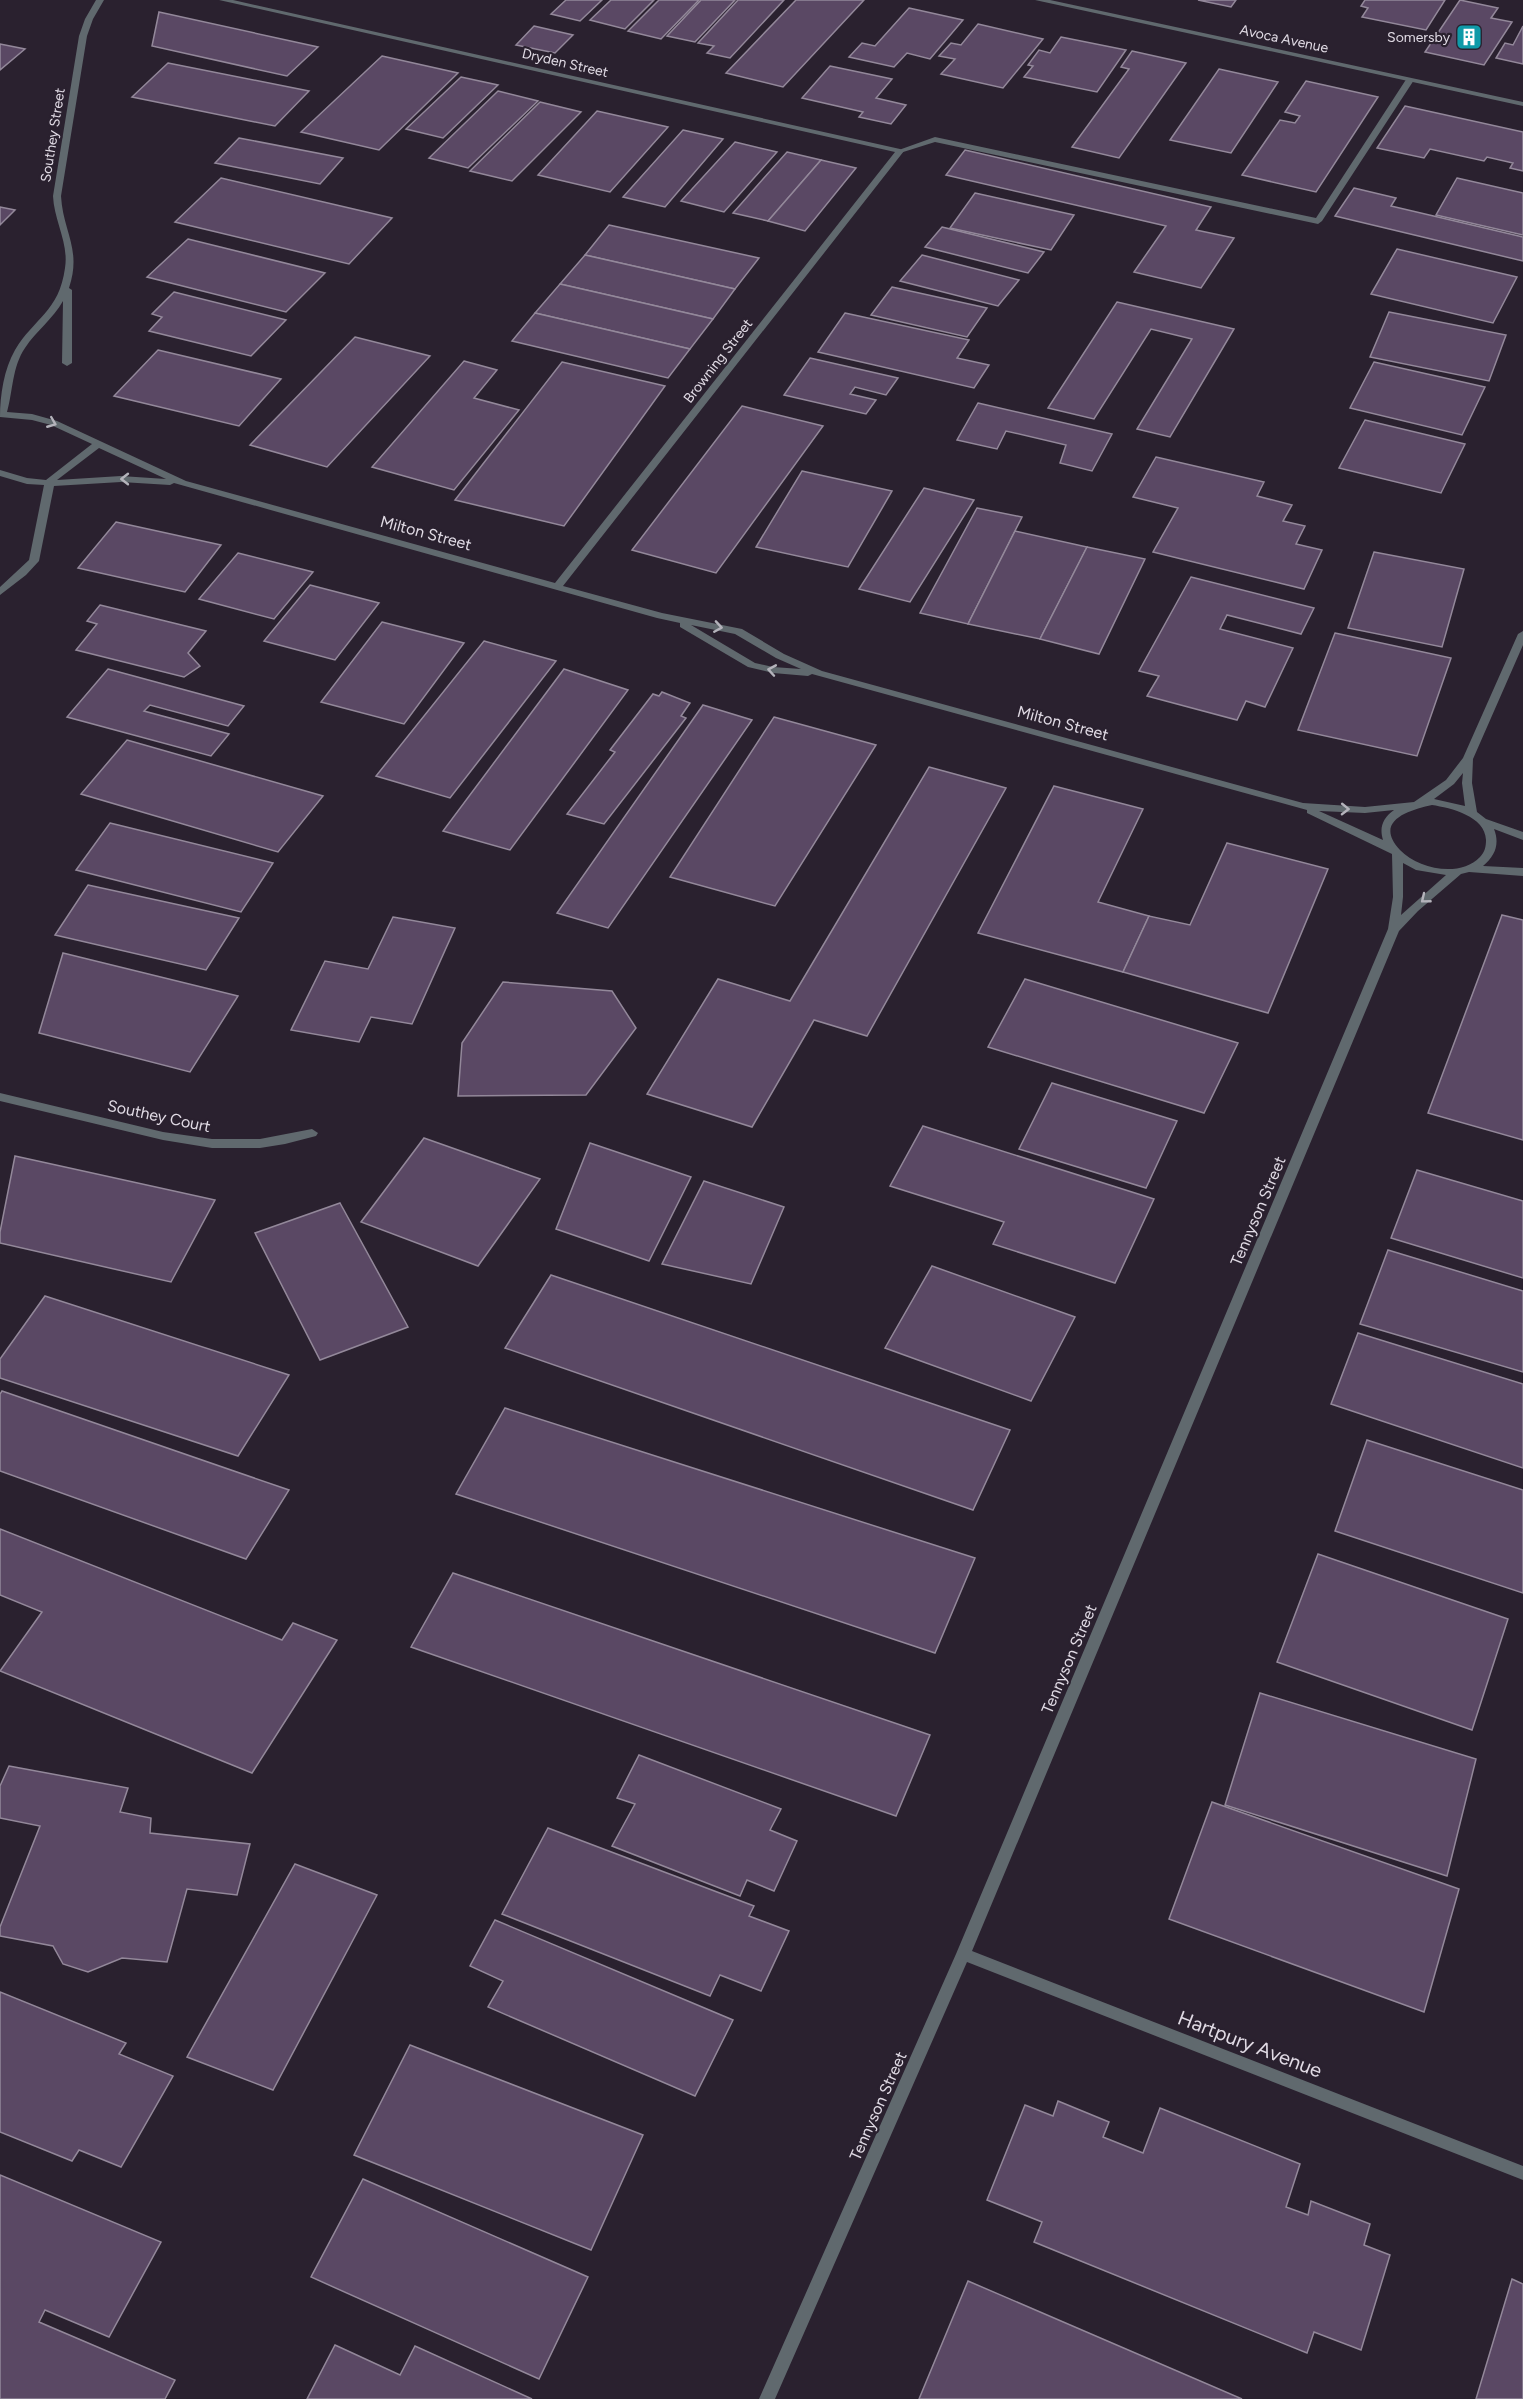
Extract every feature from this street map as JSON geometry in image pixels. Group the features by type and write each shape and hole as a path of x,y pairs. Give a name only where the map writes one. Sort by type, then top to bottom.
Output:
{"street":[{"name":"Southey Street","path":"1,415 17,354 56,309 62,299 68,277 72,253 58,217 57,196 83,36 87,22 100,0"},
{"name":"Dryden Street","path":"223,0 900,151"},
{"name":"Avoca Avenue","path":"1039,0 1523,104"},
{"path":"900,151 934,139 1318,221 1410,80"},
{"name":"Browning Street","path":"557,587 900,151"},
{"name":"Southey Street","path":"67,363 68,277"},
{"name":"Milton Street","path":"1,415 40,418 183,483 661,615 738,631 790,661 830,676 1287,802 1323,816 1393,851"},
{"path":"0,592 34,561 50,482 99,444"},
{"name":"Milton Street","path":"0,473 24,481 122,478 183,483"},
{"name":"Milton Street","path":"661,615 759,667 830,676"},
{"path":"1523,634 1471,753 1456,776 1416,804 1394,813 1386,826 1386,841 1393,851 1413,866 1424,869 1523,872"},
{"path":"1462,870 1483,861 1491,848 1490,834 1476,817 1467,774 1471,753"},
{"name":"Milton Street","path":"1287,802 1342,809 1416,804"},
{"path":"1416,804 1454,806 1523,836"},
{"name":"Tennyson Street","path":"767,2399 963,1954 1394,928 1398,897 1393,851"},
{"name":"Tennyson Street","path":"1394,928 1414,908 1462,870"},
{"name":"Southey Court","path":"0,1097 188,1142 227,1145 282,1142 312,1133"},
{"name":"Hartpury Avenue","path":"963,1954 1523,2173"}],"building":[{"path":"566,0 602,0 580,21 551,14"},
{"path":"611,0 654,0 625,29 590,20"},
{"path":"659,0 699,0 661,39 628,31"},
{"path":"701,0 735,0 695,42 667,36"},
{"path":"738,0 784,0 730,58 707,53 714,46 698,43"},
{"path":"796,0 864,0 783,87 726,73"},
{"path":"1198,0 1236,0 1231,7"},
{"path":"1365,0 1445,0 1426,30 1362,17 1368,8 1361,6"},
{"name":"Somersby","path":"1460,0 1498,8 1491,18 1512,22 1484,65 1425,52"},
{"path":"909,8 963,20 930,59 907,53 894,67 849,57 862,43 875,46"},
{"path":"159,12 318,47 287,76 152,46"},
{"path":"978,24 1043,39 1003,88 941,74 955,59 939,56 951,43 961,45"},
{"path":"534,26 573,35 555,53 516,45"},
{"path":"1523,26 1523,64 1496,58 1505,43 1513,45"},
{"path":"1061,37 1126,50 1097,92 1024,77 1033,66 1028,65 1039,50 1050,53"},
{"path":"0,44 25,49 0,70"},
{"path":"1132,51 1186,63 1119,158 1072,147 1129,69 1121,67"},
{"path":"382,56 458,73 379,150 301,132"},
{"path":"168,63 309,91 275,126 132,97"},
{"path":"830,66 892,79 876,98 906,105 891,124 859,117 863,112 802,98"},
{"path":"1219,69 1278,82 1231,153 1170,140"},
{"path":"461,77 498,85 443,138 406,129"},
{"path":"1306,81 1378,97 1316,192 1242,175 1280,120 1295,123 1300,116 1285,112"},
{"path":"498,91 538,101 468,168 429,158"},
{"path":"540,102 581,112 512,181 470,171"},
{"path":"1405,106 1523,132 1523,171 1510,168 1513,163 1487,157 1484,161 1430,149 1424,158 1377,148"},
{"path":"597,111 668,127 610,192 538,175"},
{"path":"683,130 723,139 665,207 623,197"},
{"path":"239,138 343,158 320,184 215,163"},
{"path":"735,142 777,152 724,212 681,201"},
{"path":"965,150 1211,207 1196,230 1234,238 1201,288 1134,272 1166,226 946,175"},
{"path":"787,152 821,160 768,221 733,213"},
{"path":"821,160 856,168 805,231 768,221"},
{"path":"221,178 392,218 349,264 175,222"},
{"path":"1457,178 1523,193 1523,235 1436,215"},
{"path":"1354,188 1396,198 1391,206 1523,237 1523,261 1335,216"},
{"path":"975,193 1074,215 1051,250 950,228"},
{"path":"0,207 15,210 0,225"},
{"path":"609,225 759,258 735,289 585,255"},
{"path":"942,227 1044,252 1028,273 925,247"},
{"path":"188,239 325,273 286,312 147,277"},
{"path":"1397,249 1517,277 1493,323 1371,294"},
{"path":"585,255 735,289 713,319 560,284"},
{"path":"922,255 1019,280 998,306 900,281"},
{"path":"560,284 713,319 690,349 535,313"},
{"path":"892,287 987,308 967,337 871,315"},
{"path":"174,292 286,320 251,356 149,331 162,317 152,314"},
{"path":"1117,302 1234,329 1170,437 1137,429 1192,339 1151,329 1094,419 1048,408"},
{"path":"1389,312 1506,335 1489,381 1370,357"},
{"path":"535,313 690,349 668,378 512,341"},
{"path":"845,313 969,340 957,358 989,365 974,388 818,352"},
{"path":"355,337 430,356 327,467 250,445"},
{"path":"158,350 281,379 239,426 114,396"},
{"path":"810,358 898,378 886,395 855,387 850,394 876,400 866,414 784,395"},
{"path":"464,361 497,370 474,398 519,410 454,490 372,467"},
{"path":"562,362 665,386 564,526 455,500"},
{"path":"1374,362 1485,387 1462,435 1350,408"},
{"path":"978,403 1112,434 1092,471 1060,463 1066,445 1006,431 997,449 957,440"},
{"path":"742,406 823,426 716,573 632,550"},
{"path":"1365,420 1465,444 1441,493 1339,468"},
{"path":"1156,457 1264,482 1257,496 1292,505 1283,521 1305,526 1296,544 1322,550 1304,589 1153,552 1178,508 1133,497"},
{"path":"802,471 892,491 848,567 756,547"},
{"path":"924,488 974,500 910,602 859,589"},
{"path":"977,508 1022,517 968,624 920,613"},
{"path":"116,522 221,545 185,592 78,568"},
{"path":"1015,531 1087,547 1040,639 968,624"},
{"path":"1087,547 1145,559 1099,654 1040,639"},
{"path":"1374,552 1464,569 1442,647 1348,628"},
{"path":"238,553 313,572 274,619 199,599"},
{"path":"1191,577 1314,608 1301,634 1227,615 1220,629 1293,648 1265,707 1246,701 1237,720 1147,696 1159,676 1139,671"},
{"path":"310,585 379,603 335,660 264,641"},
{"path":"100,605 206,631 188,653 200,666 184,677 76,650 97,624 87,621"},
{"path":"382,622 464,643 404,724 321,702"},
{"path":"1335,633 1451,658 1417,756 1298,730"},
{"path":"484,641 556,661 450,798 376,776"},
{"path":"108,669 244,706 228,726 150,705 144,711 229,734 211,756 67,717"},
{"path":"564,669 628,690 510,850 443,831"},
{"path":"662,692 690,703 681,716 686,718 604,824 567,814 615,752 610,750 653,694 659,696"},
{"path":"703,705 752,720 608,928 557,913"},
{"path":"774,717 876,745 775,906 670,877"},
{"path":"127,740 323,796 278,852 81,794"},
{"path":"929,767 1006,788 867,1036 814,1020 752,1127 647,1094 718,979 790,1001"},
{"path":"1054,786 1143,809 1098,902 1149,916 1123,972 978,933"},
{"path":"110,823 273,863 241,912 76,870"},
{"path":"1227,843 1328,869 1268,1013 1123,972 1149,916 1190,925"},
{"path":"88,885 239,918 206,970 55,935"},
{"path":"1502,915 1523,920 1523,1140 1428,1113"},
{"path":"393,917 455,928 412,1024 371,1017 359,1042 291,1030 325,961 368,969"},
{"path":"63,953 238,996 190,1072 39,1033"},
{"path":"1025,979 1238,1043 1204,1113 988,1047"},
{"path":"503,982 612,991 636,1028 586,1095 458,1096 462,1043"},
{"path":"1052,1083 1177,1121 1146,1188 1019,1149"},
{"path":"923,1126 1154,1199 1115,1283 993,1244 1004,1222 890,1186"},
{"path":"424,1138 540,1179 478,1266 361,1222"},
{"path":"590,1143 691,1177 649,1261 556,1229"},
{"path":"15,1156 215,1200 171,1282 0,1243 0,1232"},
{"path":"1417,1170 1523,1201 1523,1278 1391,1238"},
{"path":"704,1181 784,1207 751,1284 662,1264"},
{"path":"340,1203 408,1327 320,1360 255,1233"},
{"path":"1388,1250 1523,1291 1523,1372 1360,1324"},
{"path":"932,1266 1075,1317 1031,1401 885,1348"},
{"path":"551,1275 1010,1430 973,1510 505,1348"},
{"path":"45,1296 289,1375 238,1456 0,1378 0,1359"},
{"path":"1358,1333 1523,1384 1523,1468 1331,1404"},
{"path":"2,1391 289,1490 246,1559 0,1471 0,1394"},
{"path":"505,1408 975,1558 935,1653 456,1494"},
{"path":"1367,1440 1523,1490 1523,1593 1335,1531"},
{"path":"0,1529 282,1640 293,1623 337,1640 252,1773 0,1671 42,1612 0,1595"},
{"path":"1318,1554 1508,1619 1472,1730 1277,1662"},
{"path":"453,1573 930,1735 896,1816 411,1647"},
{"path":"1260,1693 1476,1759 1447,1876 1225,1805"},
{"path":"639,1755 781,1809 770,1830 797,1841 774,1891 747,1880 740,1896 612,1846 635,1804 617,1798"},
{"path":"9,1766 128,1788 120,1812 151,1818 150,1833 250,1844 237,1895 187,1889 167,1962 122,1958 88,1972 63,1964 53,1946 0,1936 0,1927 40,1826 0,1818 0,1786"},
{"path":"1212,1802 1459,1889 1424,2012 1169,1919"},
{"path":"548,1828 754,1906 749,1916 789,1931 761,1991 720,1975 710,1996 502,1914"},
{"path":"295,1864 377,1895 273,2090 187,2057"},
{"path":"495,1920 733,2020 695,2096 488,2007 503,1981 470,1966"},
{"path":"0,1992 126,2043 119,2054 173,2076 121,2167 79,2150 72,2161 0,2132"},
{"path":"410,2045 643,2135 591,2250 354,2155"},
{"path":"1058,2101 1109,2122 1103,2137 1143,2153 1160,2108 1300,2164 1286,2207 1308,2215 1311,2201 1370,2224 1364,2245 1390,2255 1361,2350 1314,2332 1307,2353 1034,2242 1042,2222 987,2200 1025,2105 1053,2116"},
{"path":"0,2175 161,2242 109,2337 45,2310 39,2322 175,2380 165,2399 0,2399"},
{"path":"363,2179 588,2277 539,2379 311,2277"},
{"path":"1512,2279 1523,2284 1523,2399 1476,2399"},
{"path":"968,2281 1242,2399 919,2399"},
{"path":"335,2345 400,2375 415,2346 532,2399 307,2399"}],"place":[{"name":"Somersby","path":"1469,37"}]}
